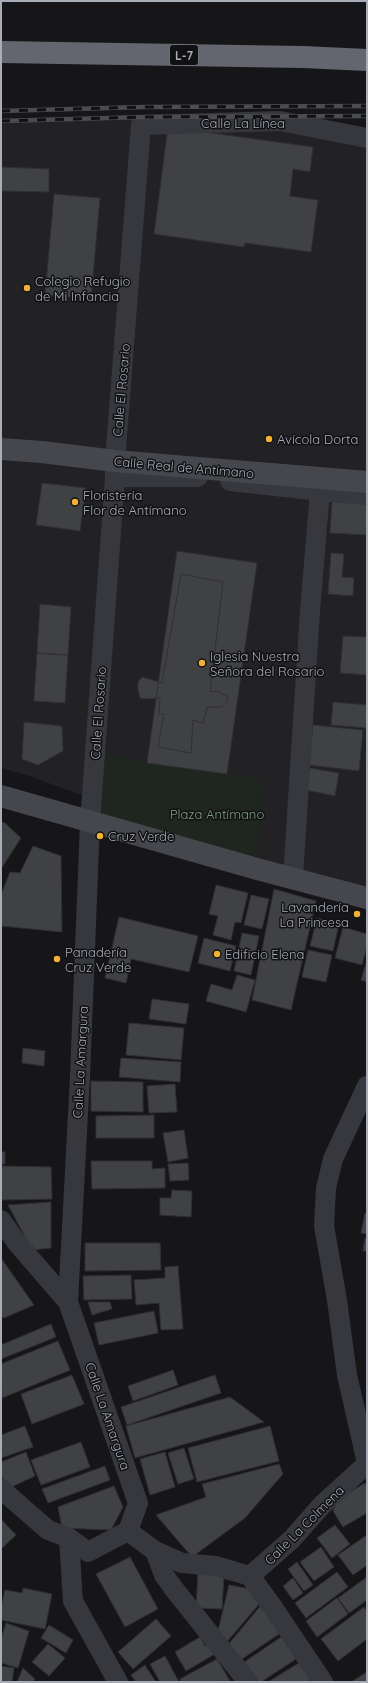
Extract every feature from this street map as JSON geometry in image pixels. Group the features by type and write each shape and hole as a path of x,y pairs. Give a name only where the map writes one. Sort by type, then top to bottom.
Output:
{"highway":[{"name":"L-7","path":"1,52 303,57 367,60"}],"street":[{"name":"Calle La Línea","path":"141,125 280,121 367,138"},
{"name":"Calle El Rosario","path":"90,822 141,125"},
{"name":"Calle Real de Antímano","path":"1,449 42,452 115,469 367,482"},
{"path":"115,469 320,491 367,494"},
{"path":"293,878 310,611 320,491"},
{"path":"1,796 367,898"},
{"name":"Calle La Amargura","path":"68,1302 80,1076 90,822"},
{"path":"367,1086 333,1159 326,1188 324,1226 337,1300 347,1375 367,1463"},
{"name":"Calle La Amargura","path":"1,1220 17,1243 68,1302 138,1503 128,1530"},
{"name":"Calle La Colmena","path":"250,1576 292,1540 322,1505 367,1463"},
{"path":"1,1489 48,1530 69,1538 88,1552 128,1530 155,1551 182,1563 216,1566 250,1576 323,1682"},
{"path":"69,1538 73,1601 118,1682"},
{"path":"155,1551 164,1574 174,1589 248,1682"}],"shaded area":[{"path":"149,115 367,141 367,887 309,877 26,775 1,768 1,123"}],"green space":[{"name":"Plaza Antímano","path":"95,753 147,763 262,779 257,869 90,822"}],"building":[{"path":"168,127 313,147 310,172 293,169 290,196 318,200 311,252 245,243 244,247 154,234"},
{"path":"1,167 49,169 49,192 1,191"},
{"path":"54,194 100,198 91,299 45,295"},
{"path":"42,483 86,488 80,531 36,525"},
{"path":"332,501 367,504 367,535 330,533"},
{"name":"Iglesia Nuestra Señora del Rosario","path":"177,551 257,563 227,774 147,763"},
{"path":"331,553 344,554 342,577 354,578 353,596 328,594"},
{"path":"181,574 223,582 210,692 217,691 228,697 227,702 222,707 207,707 203,723 193,720 191,753 158,747 164,714 159,714 160,698 140,698 138,690 138,682 142,677 162,683"},
{"path":"40,604 71,607 68,655 37,653"},
{"path":"343,636 367,637 367,675 340,673"},
{"path":"37,653 68,655 65,703 34,701"},
{"path":"333,702 367,705 367,728 331,725"},
{"path":"24,722 62,726 63,751 38,765 22,759"},
{"path":"313,725 363,730 359,771 309,765"},
{"path":"310,768 339,773 335,796 306,790"},
{"path":"1,822 5,823 21,838 1,869"},
{"path":"33,846 61,856 62,932 1,926 1,895 10,872 20,873"},
{"path":"216,885 248,893 241,923 235,922 231,940 213,935 218,916 209,914"},
{"path":"274,889 316,901 291,1010 252,1000"},
{"path":"251,895 269,899 262,929 244,925"},
{"path":"119,917 198,936 189,972 131,959 126,983 105,978"},
{"path":"317,918 339,924 333,951 310,946"},
{"path":"343,927 367,934 367,946 362,965 335,958"},
{"path":"242,933 259,936 251,975 234,971"},
{"name":"Edificio Elena","path":"204,938 236,946 230,971 198,963"},
{"path":"308,950 332,955 326,982 302,977"},
{"path":"367,960 367,982 361,980"},
{"path":"237,975 255,980 246,1012 206,1001 211,984 232,990"},
{"path":"152,999 189,1004 186,1024 149,1019"},
{"path":"129,1023 184,1028 181,1060 126,1055"},
{"path":"23,1048 45,1051 44,1066 22,1063"},
{"path":"121,1058 181,1062 180,1082 119,1077"},
{"path":"91,1081 143,1082 143,1112 91,1111"},
{"path":"175,1084 177,1112 149,1113 147,1086"},
{"path":"154,1115 154,1138 96,1138 96,1116"},
{"path":"184,1130 188,1158 168,1162 163,1133"},
{"path":"1,1152 5,1152 5,1164 1,1164"},
{"path":"91,1161 152,1161 152,1169 165,1168 165,1188 92,1189"},
{"path":"188,1163 189,1180 170,1181 168,1164"},
{"path":"1,1166 51,1167 52,1199 2,1200"},
{"path":"172,1190 192,1191 191,1217 160,1215 160,1198 171,1198"},
{"path":"51,1202 51,1248 32,1250 8,1205"},
{"path":"365,1213 367,1214 367,1234 361,1233"},
{"path":"365,1238 367,1239 367,1251 363,1251"},
{"path":"85,1243 160,1243 161,1270 85,1271"},
{"path":"1,1258 34,1305 4,1318 1,1316"},
{"path":"178,1266 183,1329 161,1330 159,1303 136,1305 134,1280 165,1278 165,1267"},
{"path":"131,1275 132,1299 84,1300 83,1276"},
{"path":"88,1302 110,1302 112,1309 92,1315"},
{"path":"154,1311 158,1333 99,1345 94,1323"},
{"path":"51,1324 56,1337 1,1359 1,1345"},
{"path":"58,1341 70,1370 2,1398 1,1364"},
{"path":"173,1370 178,1385 133,1401 128,1386"},
{"path":"72,1375 84,1404 32,1424 21,1394"},
{"path":"215,1375 221,1393 127,1425 121,1407"},
{"path":"230,1397 264,1422 135,1458 126,1426"},
{"path":"25,1426 33,1447 1,1458 1,1435"},
{"path":"270,1426 279,1461 197,1482 188,1448"},
{"path":"81,1442 90,1467 41,1485 31,1460"},
{"path":"184,1448 194,1479 178,1484 168,1453"},
{"path":"26,1452 35,1476 9,1488 1,1476 1,1462"},
{"path":"165,1452 175,1487 150,1495 140,1459"},
{"path":"279,1464 283,1474 245,1518 192,1557 156,1515 206,1497 202,1484"},
{"path":"105,1466 110,1480 48,1503 42,1489"},
{"path":"365,1483 367,1487 367,1513 343,1527 333,1511 337,1500"},
{"path":"114,1486 123,1507 111,1530 62,1528 58,1507"},
{"path":"1,1519 16,1535 1,1549"},
{"path":"335,1525 350,1544 332,1558 317,1538"},
{"path":"367,1535 367,1565 353,1575 338,1555"},
{"path":"321,1547 334,1567 314,1581 300,1562"},
{"path":"130,1557 158,1609 125,1627 96,1574"},
{"path":"297,1562 313,1585 304,1591 288,1569"},
{"path":"337,1572 348,1587 306,1618 295,1603"},
{"path":"198,1573 224,1574 222,1609 196,1608"},
{"path":"367,1577 367,1600 349,1613 338,1598"},
{"path":"293,1578 303,1593 293,1600 283,1586"},
{"path":"229,1585 255,1590 260,1603 225,1644 217,1635"},
{"path":"23,1588 52,1594 45,1629 1,1620 1,1608 5,1590 22,1593"},
{"path":"337,1598 348,1614 317,1637 306,1621"},
{"path":"262,1604 282,1632 239,1661 227,1646"},
{"path":"364,1607 367,1612 367,1639 338,1661 321,1639"},
{"path":"156,1619 171,1636 133,1669 118,1652"},
{"path":"6,1623 29,1631 18,1668 1,1663 1,1639"},
{"path":"49,1625 73,1640 66,1653 41,1638"},
{"path":"284,1635 299,1657 261,1682 252,1682 240,1665"},
{"path":"200,1637 205,1646 210,1643 215,1654 186,1671 175,1652"},
{"path":"48,1644 65,1658 49,1676 32,1662"},
{"path":"165,1656 179,1682 160,1682 150,1664"},
{"path":"217,1659 230,1681 181,1682 180,1679"},
{"path":"302,1661 313,1678 307,1682 268,1682"},
{"path":"145,1665 156,1682 136,1682 131,1675"},
{"path":"1,1666 14,1668 12,1682 1,1682"},
{"path":"23,1668 35,1679 32,1682 17,1682"},
{"path":"367,1672 367,1682 351,1682"}],"railway":[{"path":"1,111 143,107 367,106"},
{"path":"1,121 143,117 367,116"}],"place":[{"name":"Colegio Refugio de Mi Infancia","path":"27,288"},
{"name":"Avícola Dorta","path":"269,439"},
{"name":"Floristería Flor de Antímano","path":"75,502"},
{"name":"Iglesia Nuestra Señora del Rosario","path":"202,663"},
{"name":"Cruz Verde","path":"100,836"},
{"name":"Lavandería La Princesa","path":"357,914"},
{"name":"Edificio Elena","path":"217,954"},
{"name":"Panadería Cruz Verde","path":"57,959"}]}
